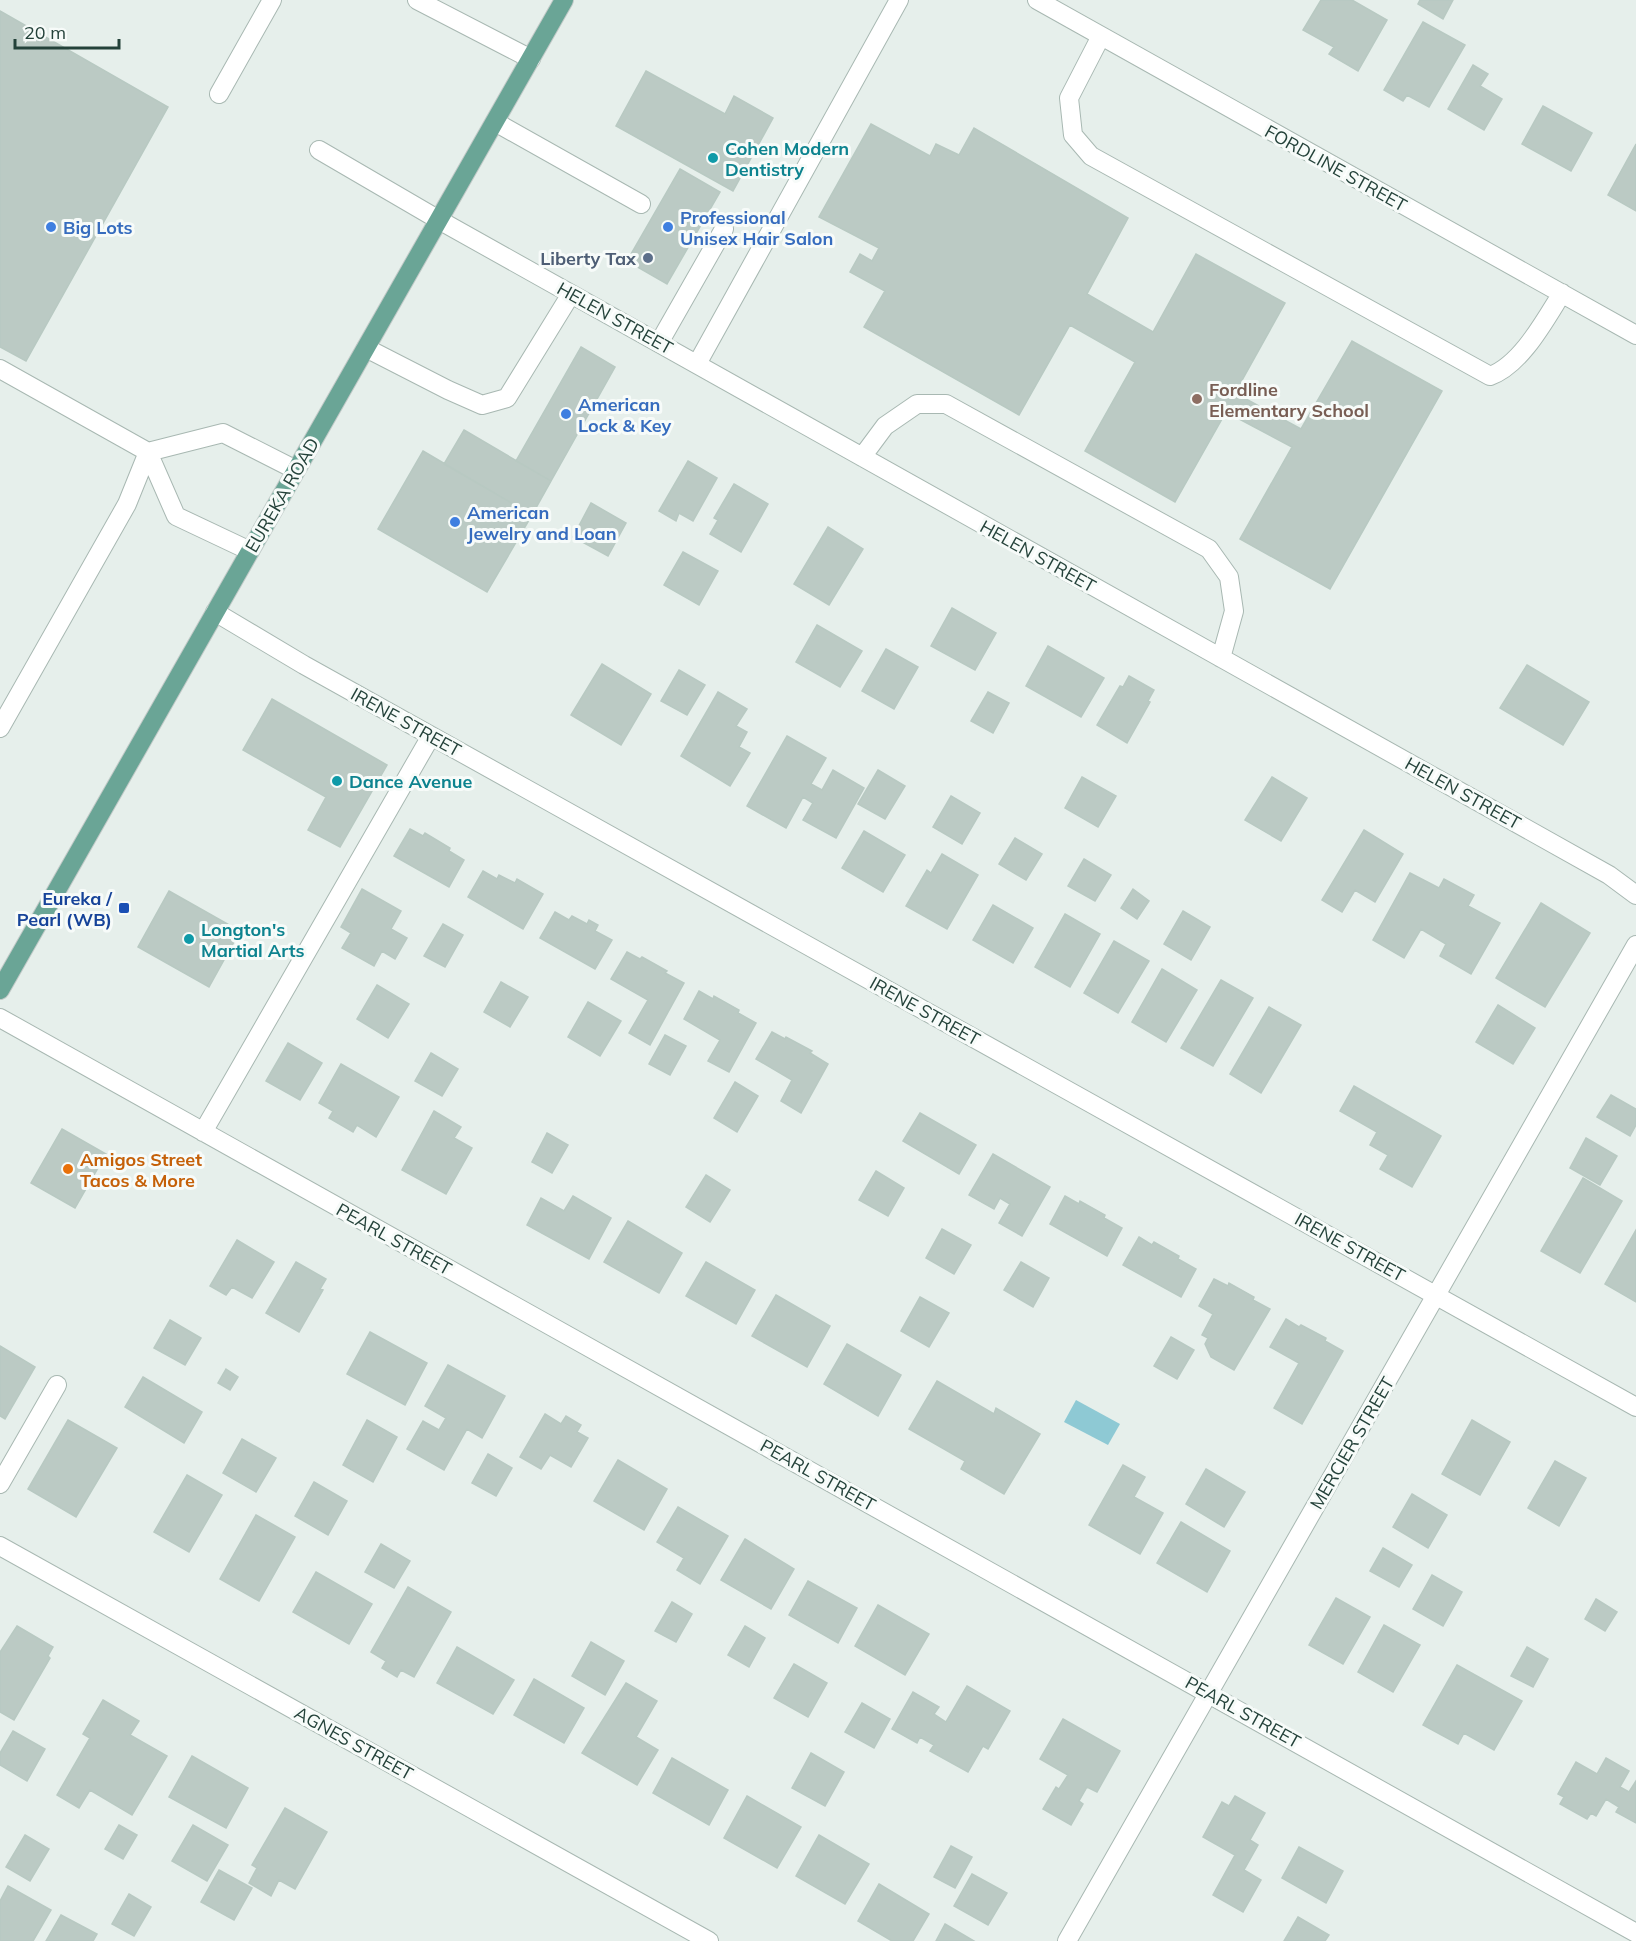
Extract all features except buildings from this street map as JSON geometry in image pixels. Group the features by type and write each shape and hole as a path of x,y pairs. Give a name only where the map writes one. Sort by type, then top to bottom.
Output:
{"main road":[{"name":"EUREKA ROAD","path":"0,990 564,0"}],"street":[{"path":"219,94 272,0"},
{"path":"417,0 531,59"},
{"path":"697,364 899,0"},
{"name":"FORDLINE STREET","path":"1036,0 1636,335"},
{"path":"1101,36 1069,98 1073,135 1091,156 1490,376 1502,371 1534,336 1562,294"},
{"path":"495,122 641,204"},
{"name":"HELEN STREET","path":"319,150 439,220 1609,876 1636,895"},
{"path":"659,343 724,229"},
{"path":"366,348 482,405 507,398 571,294"},
{"path":"0,369 148,452 176,516 250,551"},
{"path":"862,457 885,426 917,404 946,404 1209,549 1228,577 1234,612 1221,658"},
{"path":"148,452 223,434 296,470"},
{"path":"0,728 127,504 148,452"},
{"name":"IRENE STREET","path":"215,612 304,665 1636,1407"},
{"path":"203,1132 431,736"},
{"name":"MERCIER STREET","path":"1067,1941 1636,945"},
{"name":"PEARL STREET","path":"0,1018 1636,1933"},
{"path":"0,1484 57,1385"},
{"name":"AGNES STREET","path":"0,1546 708,1941"}],"water":[{"path":"1076,1400 1120,1424 1108,1445 1064,1422"}],"place":[{"name":"Cohen Modern Dentistry","path":"713,158"},
{"name":"Big Lots","path":"51,227"},
{"name":"Professional Unisex Hair Salon","path":"668,227"},
{"name":"Liberty Tax","path":"648,258"},
{"name":"Fordline Elementary School","path":"1197,399"},
{"name":"American Lock & Key","path":"566,414"},
{"name":"American Jewelry and Loan","path":"455,522"},
{"name":"Dance Avenue","path":"337,781"},
{"name":"Eureka / Pearl (WB)","path":"124,908"},
{"name":"Longton's Martial Arts","path":"189,939"},
{"name":"Amigos Street Tacos & More","path":"68,1169"}]}
